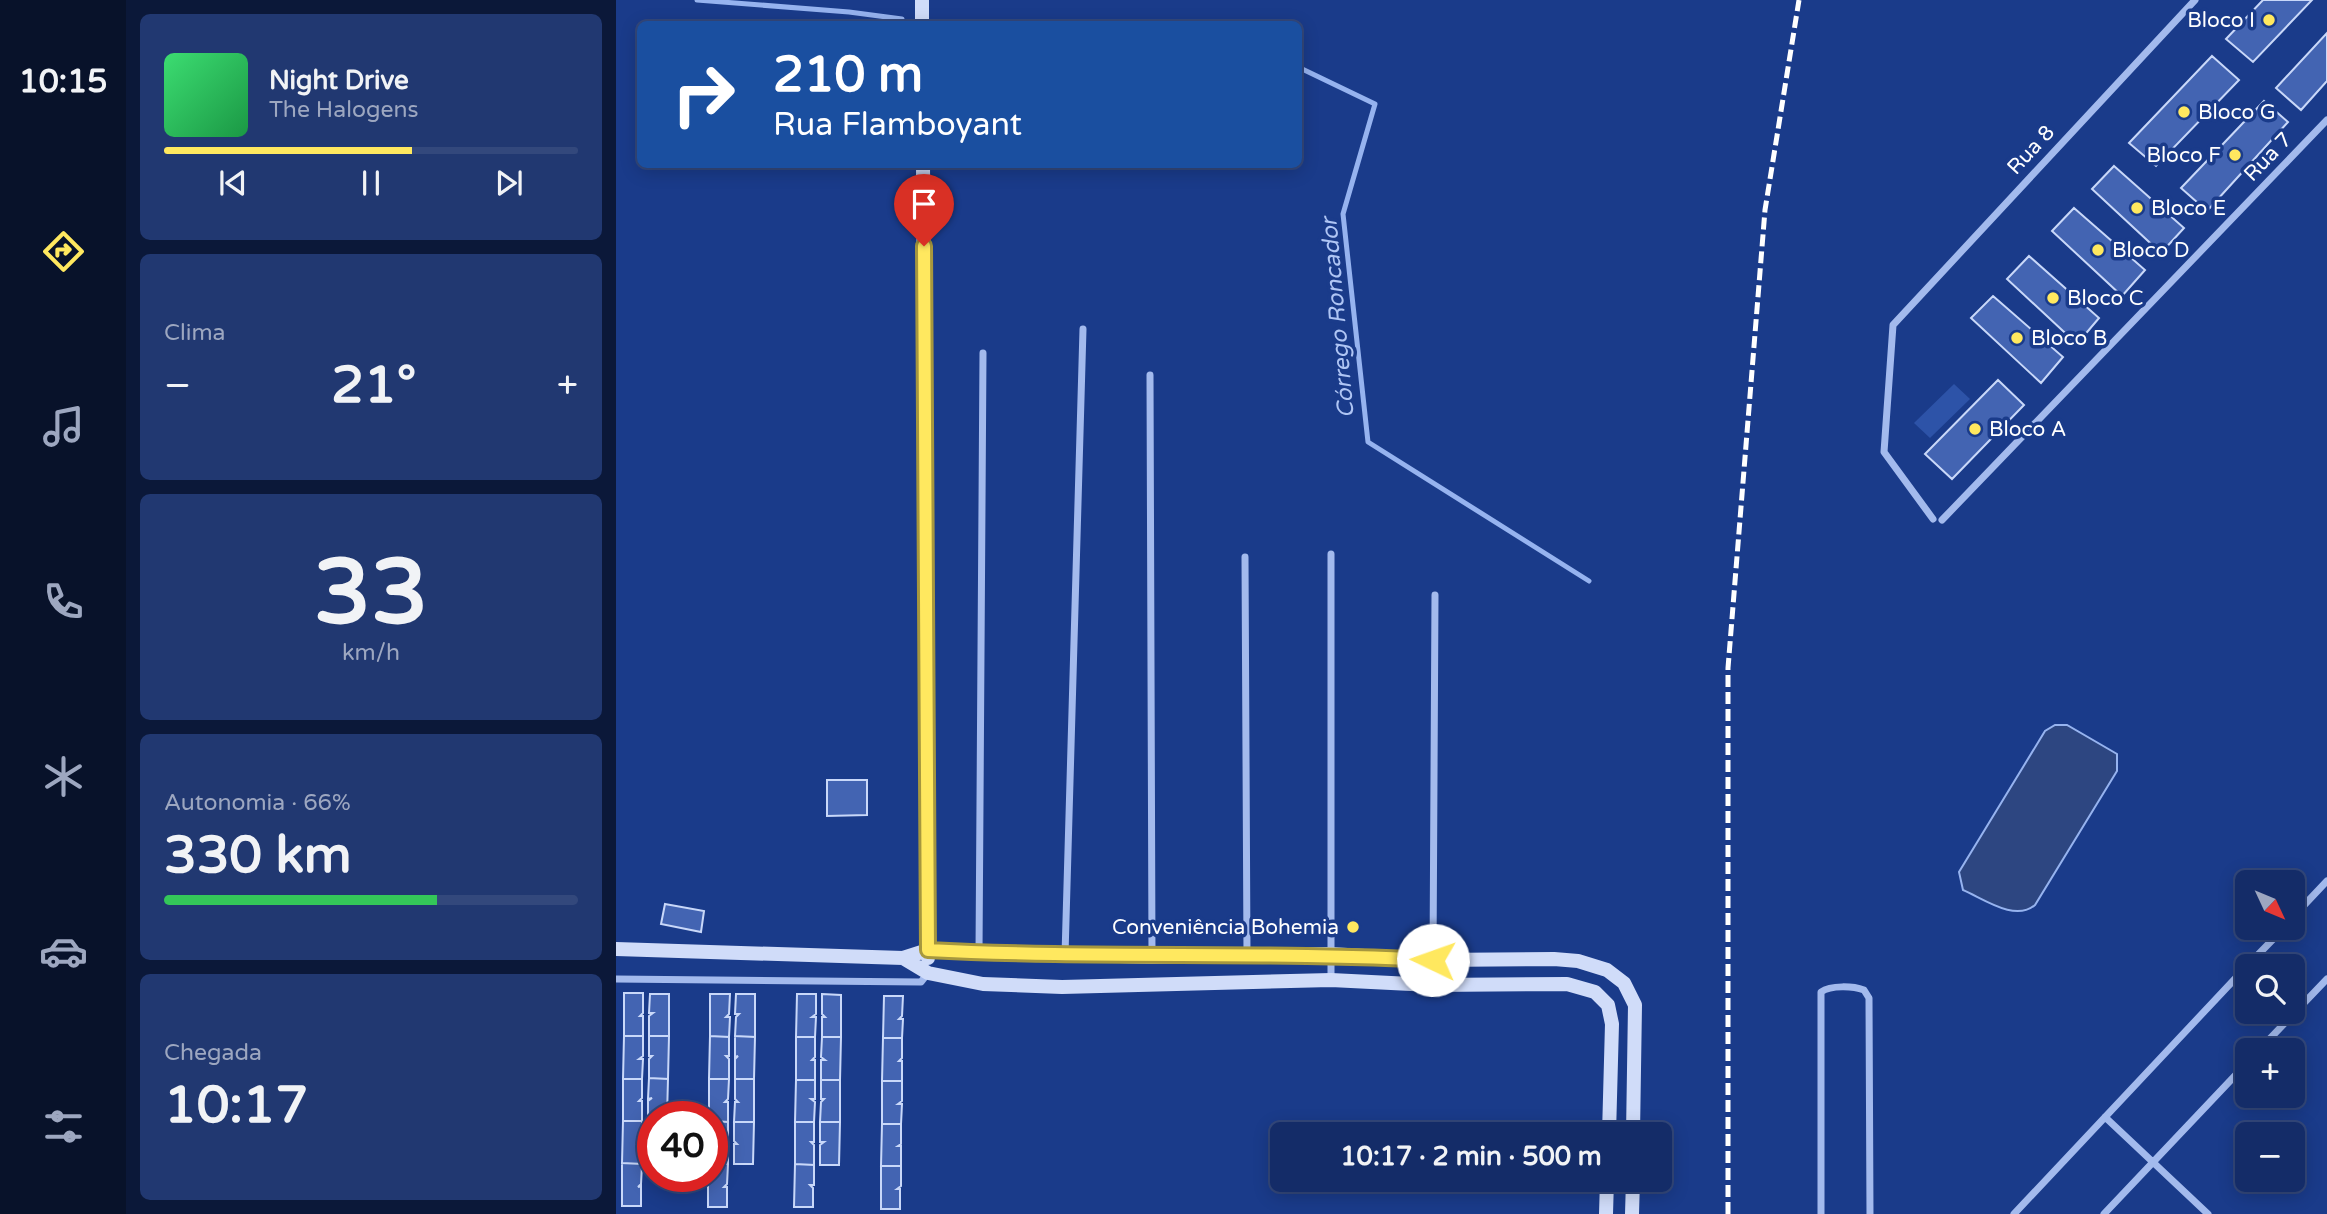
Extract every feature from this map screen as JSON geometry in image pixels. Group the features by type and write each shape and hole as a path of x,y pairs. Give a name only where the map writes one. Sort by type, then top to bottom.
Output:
{"street":[{"path":"922,0 922,21"},
{"name":"Rua 8","path":"1933,519 1884,452 1893,326 2196,0"},
{"name":"Rua 7","path":"1942,520 2327,120"},
{"path":"616,979 921,982 928,973 923,168"},
{"path":"1065,956 1083,329"},
{"path":"979,953 983,353"},
{"path":"1150,374 1152,957"},
{"path":"1331,554 1331,981"},
{"path":"1245,557 1247,955"},
{"path":"1433,960 1435,595"},
{"path":"2305,904 2327,881"},
{"path":"2259,954 2272,940"},
{"path":"616,948 903,958 928,950 1065,956 1330,954 1433,960 1554,959 1607,970 1624,984 1635,1005 1633,1122"},
{"path":"903,958 928,973 982,984 1062,987 1331,981 1432,985 1567,984 1594,992 1608,1005 1612,1024 1609,1122"},
{"path":"1594,992 1607,970"},
{"path":"2014,1214 2235,979"},
{"path":"2270,1038 2327,979"},
{"path":"1821,1214 1821,992 1826,988 1858,988 1864,990 1869,998 1870,1214"},
{"path":"2104,1214 2235,1076"},
{"path":"2105,1117 2208,1214"},
{"path":"1606,1214 1607,1192"},
{"path":"1632,1214 1633,1192"}],"shaded area":[{"path":"1954,384 1970,399 1930,438 1914,423"},
{"path":"2055,725 2067,725 2117,754 2117,771 2035,905 2027,910 2009,910 1963,890 1959,872 2045,731"}],"building":[{"name":"Bloco I","path":"2263,0 2312,0 2253,62 2226,39"},
{"path":"2327,33 2327,81 2301,110 2276,88"},
{"name":"Bloco G","path":"2212,56 2239,80 2156,166 2129,143"},
{"name":"Bloco F","path":"2264,101 2288,122 2207,211 2181,188"},
{"name":"Bloco E","path":"2114,166 2184,228 2161,253 2092,189"},
{"name":"Bloco D","path":"2074,208 2145,270 2122,296 2052,231"},
{"name":"Bloco C","path":"2029,256 2099,318 2077,344 2007,279"},
{"name":"Bloco B","path":"1993,296 2063,357 2041,383 1971,318"},
{"name":"Bloco A","path":"1998,380 2024,405 1952,479 1925,454"},
{"path":"827,780 867,780 867,815 827,816"},
{"path":"665,904 704,911 701,932 661,924"},
{"path":"624,993 643,993 643,1013 640,1016 643,1016 643,1036 624,1036"},
{"path":"650,994 669,994 669,1036 649,1036 649,1016 653,1013 649,1013"},
{"path":"710,994 730,994 729,1014 726,1017 730,1017 729,1037 710,1036"},
{"path":"736,994 755,994 755,1037 735,1036 736,1017 739,1014 735,1014"},
{"path":"797,994 816,994 816,1014 812,1017 816,1017 815,1037 796,1037"},
{"path":"822,994 841,995 841,1037 822,1037 822,1017 825,1017 822,1014"},
{"path":"884,996 903,996 902,1016 899,1019 903,1019 902,1038 883,1038"},
{"path":"624,1036 643,1036 643,1056 639,1059 643,1059 642,1079 623,1079"},
{"path":"649,1036 669,1036 668,1079 649,1078 649,1059 652,1056 649,1056"},
{"path":"710,1036 729,1037 729,1056 726,1056 729,1059 729,1079 709,1079"},
{"path":"735,1036 755,1037 754,1079 735,1079 735,1059 738,1056 735,1057"},
{"path":"796,1037 815,1037 815,1057 812,1060 815,1060 815,1080 796,1080"},
{"path":"822,1037 841,1037 840,1080 821,1080 821,1060 825,1060 821,1057"},
{"path":"883,1038 902,1038 902,1058 899,1061 902,1061 902,1081 882,1081"},
{"path":"649,1078 668,1079 667,1101 648,1099"},
{"path":"623,1079 642,1079 642,1098 637,1101 637,1121 623,1121"},
{"path":"709,1079 729,1079 728,1099 709,1101"},
{"path":"735,1079 754,1079 754,1122 734,1122 735,1102 738,1102 735,1099"},
{"path":"796,1080 815,1080 815,1099 811,1099 815,1102 814,1122 795,1122"},
{"path":"821,1080 840,1080 840,1122 820,1122 821,1102 824,1099 821,1099"},
{"path":"882,1081 902,1081 902,1101 898,1104 902,1104 901,1124 882,1124"},
{"path":"623,1121 637,1121 637,1164 622,1163"},
{"path":"734,1122 754,1122 753,1164 734,1164 734,1144 737,1144 734,1141"},
{"path":"795,1122 814,1122 814,1142 811,1142 814,1145 814,1165 795,1164"},
{"path":"820,1122 840,1122 839,1165 820,1165 820,1145 824,1142 820,1142"},
{"path":"882,1124 901,1124 901,1144 898,1146 901,1146 901,1166 881,1166"},
{"path":"622,1163 637,1164 637,1192 641,1192 641,1206 622,1206"},
{"path":"795,1164 814,1165 814,1185 810,1185 813,1188 813,1207 794,1207"},
{"path":"881,1166 901,1166 901,1186 897,1189 900,1189 900,1209 881,1209"},
{"path":"708,1192 727,1192 727,1207 708,1207"}],"waterway":[{"name":"Córrego Roncador","path":"697,0 902,19"},
{"name":"Córrego Roncador","path":"1302,69 1375,104 1343,214 1368,442 1589,581"}],"railway":[{"path":"1728,1214 1728,668 1765,210 1799,0"}],"place":[{"name":"Bloco I","path":"2269,20"},
{"name":"Bloco G","path":"2184,112"},
{"name":"Bloco F","path":"2235,155"},
{"name":"Bloco E","path":"2137,208"},
{"name":"Bloco D","path":"2098,250"},
{"name":"Bloco C","path":"2053,298"},
{"name":"Bloco B","path":"2017,338"},
{"name":"Bloco A","path":"1975,429"},
{"name":"Conveniência Bohemia","path":"1353,927"}],"route":[{"path":"924,246 928,950 1152,957 1330,954 1433,960"}]}
